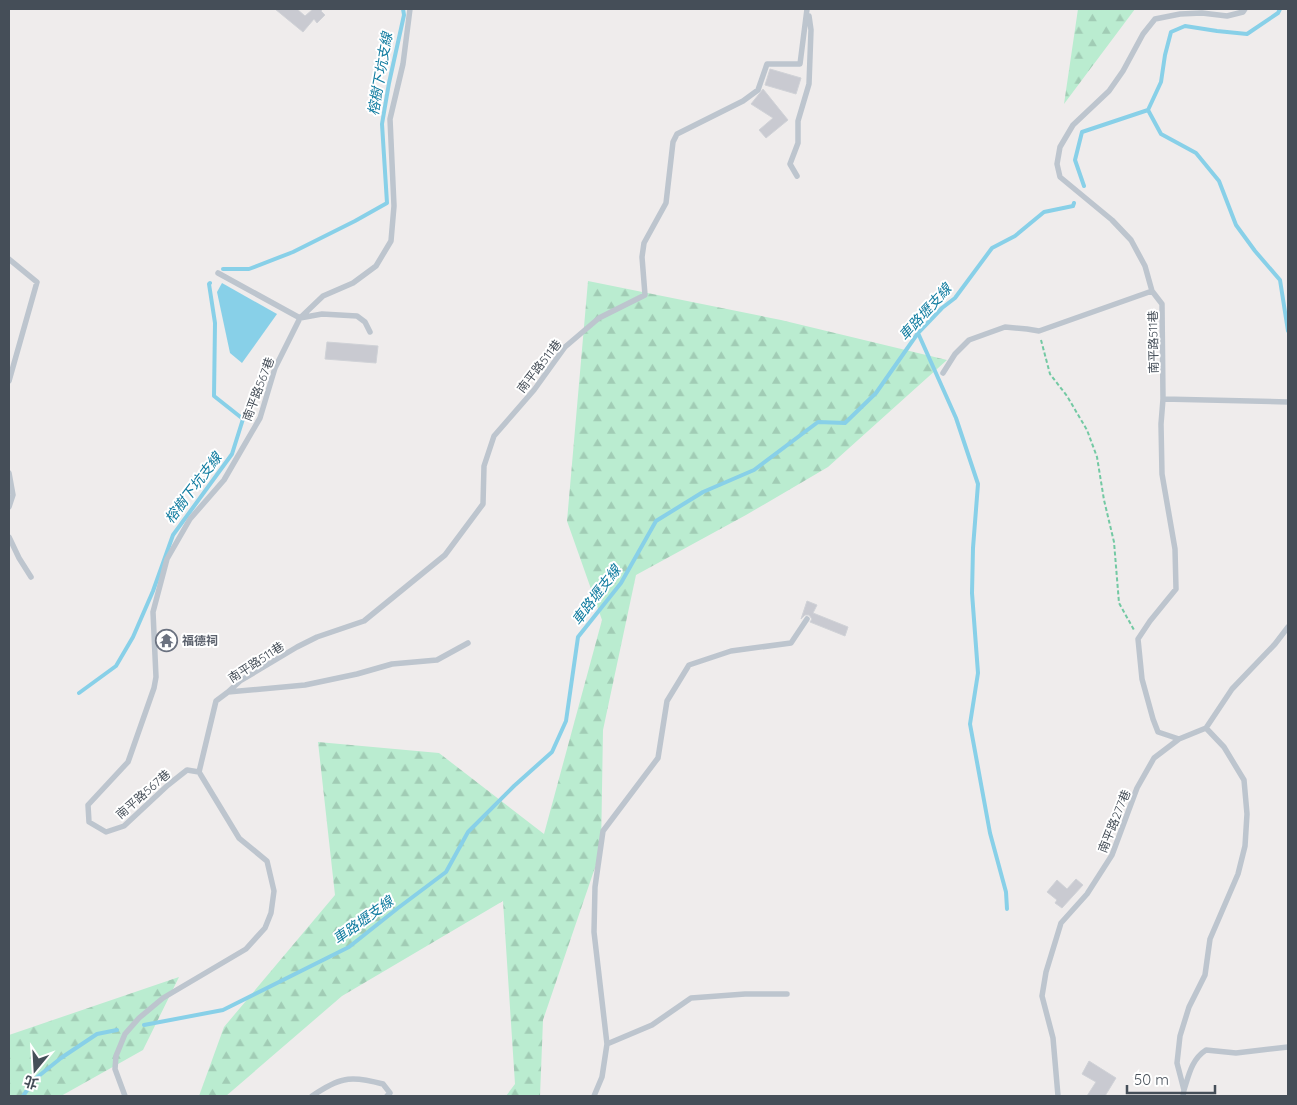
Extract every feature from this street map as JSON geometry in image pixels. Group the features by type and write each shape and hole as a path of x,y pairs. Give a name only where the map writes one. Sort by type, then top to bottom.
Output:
{"lane":[{"name":"南平路567巷","path":"198,772 187,770 124,826 106,832 89,822 88,805 128,762 154,688 156,677 154,612 167,559 190,519 224,480 260,418 275,368 300,318 323,296 353,283 376,266 391,240 394,206 390,120 403,64 410,9"},
{"path":"797,176 790,164 798,143 798,121 809,84 811,30 807,9"},
{"name":"南平路511巷","path":"228,692 240,681 297,647 318,637 364,621 445,555 482,504 484,466 494,436 534,390 564,347 599,318 645,295 642,257 644,243 666,203 673,142 677,134 743,101 758,90 767,64 800,64 807,9"},
{"name":"南平路511巷","path":"1138,639 1176,589 1174,549 1162,474 1162,304 1152,291 1144,266 1131,240 1112,220 1060,177 1057,164 1060,147 1072,125 1109,92 1143,34 1155,19 1180,14 1202,13 1227,16 1243,12 1245,9"},
{"path":"9,259 37,282 9,381"},
{"path":"218,273 300,318 322,314 358,316 365,322 370,332"},
{"path":"943,373 955,354 969,340 1005,327 1039,332 1152,291"},
{"path":"1163,399 1288,402"},
{"path":"9,473 13,495 9,507"},
{"path":"9,537 31,577"},
{"path":"594,1096 602,1077 607,1044 594,932 595,887 603,831 658,758 667,701 689,665 731,651 791,643 807,620"},
{"path":"1184,1093 1177,1063 1180,1036 1189,1007 1205,974 1210,940 1238,874 1245,846 1248,814 1244,780 1224,747 1206,728 1232,689 1275,644 1288,627"},
{"path":"1138,639 1142,679 1152,719 1158,732 1178,739"},
{"path":"124,1096 115,1069 116,1056 125,1034 139,1018 163,998 246,949 266,928 271,913 274,891 267,861 239,838 198,772 216,701 228,692 305,685 357,674 392,664 437,660 468,643"},
{"name":"南平路277巷","path":"1058,1096 1053,1038 1042,996 1046,972 1061,923 1087,894 1112,855 1138,788 1154,758 1178,739 1206,728"},
{"path":"607,1044 652,1025 691,998 745,994 787,994"},
{"path":"1184,1093 1191,1068 1199,1054 1206,1050 1236,1053 1288,1046"},
{"path":"312,1096 322,1089 344,1080 369,1080 383,1084 390,1093 387,1096"}],"path":[{"path":"1039,332 1050,374 1067,396 1087,430 1097,457 1104,500 1114,542 1119,603 1138,639"}],"green space":[{"path":"1078,9 1135,9 1064,104"},
{"path":"588,281 781,320 947,360 828,467 746,515 636,575 603,730 601,850 543,1020 540,1096 506,1096 515,1084 503,901 342,996 226,1096 199,1096 224,1027 335,895 318,742 439,753 544,834 602,620 567,521"},
{"path":"179,977 143,1050 61,1096 9,1096 9,1035"}],"water":[{"path":"222,283 277,314 242,363 230,353 217,292"}],"building":[{"path":"275,9 297,9 305,16 313,9 323,9 321,11 325,15 317,23 314,19 303,32"},
{"path":"770,69 801,78 796,94 765,85"},
{"path":"763,89 788,120 766,138 759,130 773,118 751,104"},
{"path":"327,342 378,346 376,363 325,359"},
{"path":"807,601 817,605 813,613 848,627 845,636 810,622 812,619 809,615 805,615 801,619"},
{"path":"1076,879 1083,885 1062,908 1055,903 1057,900 1047,892 1057,880 1067,889"},
{"path":"1089,1061 1116,1078 1105,1096 1087,1096 1096,1082 1082,1074"}],"waterway":[{"name":"榕樹下坑支線","path":"223,269 249,269 293,252 387,203 382,124 404,15 403,9"},
{"name":"車路壢支線","path":"1084,186 1075,160 1082,132 1148,110 1161,82 1171,32 1185,26 1247,34 1278,13 1280,9"},
{"path":"1148,110 1161,134 1196,153 1219,181 1236,225 1280,280 1288,331"},
{"name":"車路壢支線","path":"144,1025 223,1010 349,947 446,872 468,832 514,786 552,752 566,721 578,637 621,583 656,521 703,492 754,470 818,422 845,423 876,393 918,333 942,308 955,298 992,248 1015,236 1044,212 1073,206 1074,203"},
{"name":"榕樹下坑支線","path":"79,693 116,666 133,637 153,591 173,535 232,454 243,419 214,396 215,323 210,283"},
{"path":"918,333 956,418 978,484 972,593 978,673 970,724 990,833 1006,892 1007,909"},
{"name":"車路壢支線","path":"23,1096 35,1079 61,1058 97,1034 117,1030"}],"place":[{"name":"福德祠","path":"166,640"}]}
